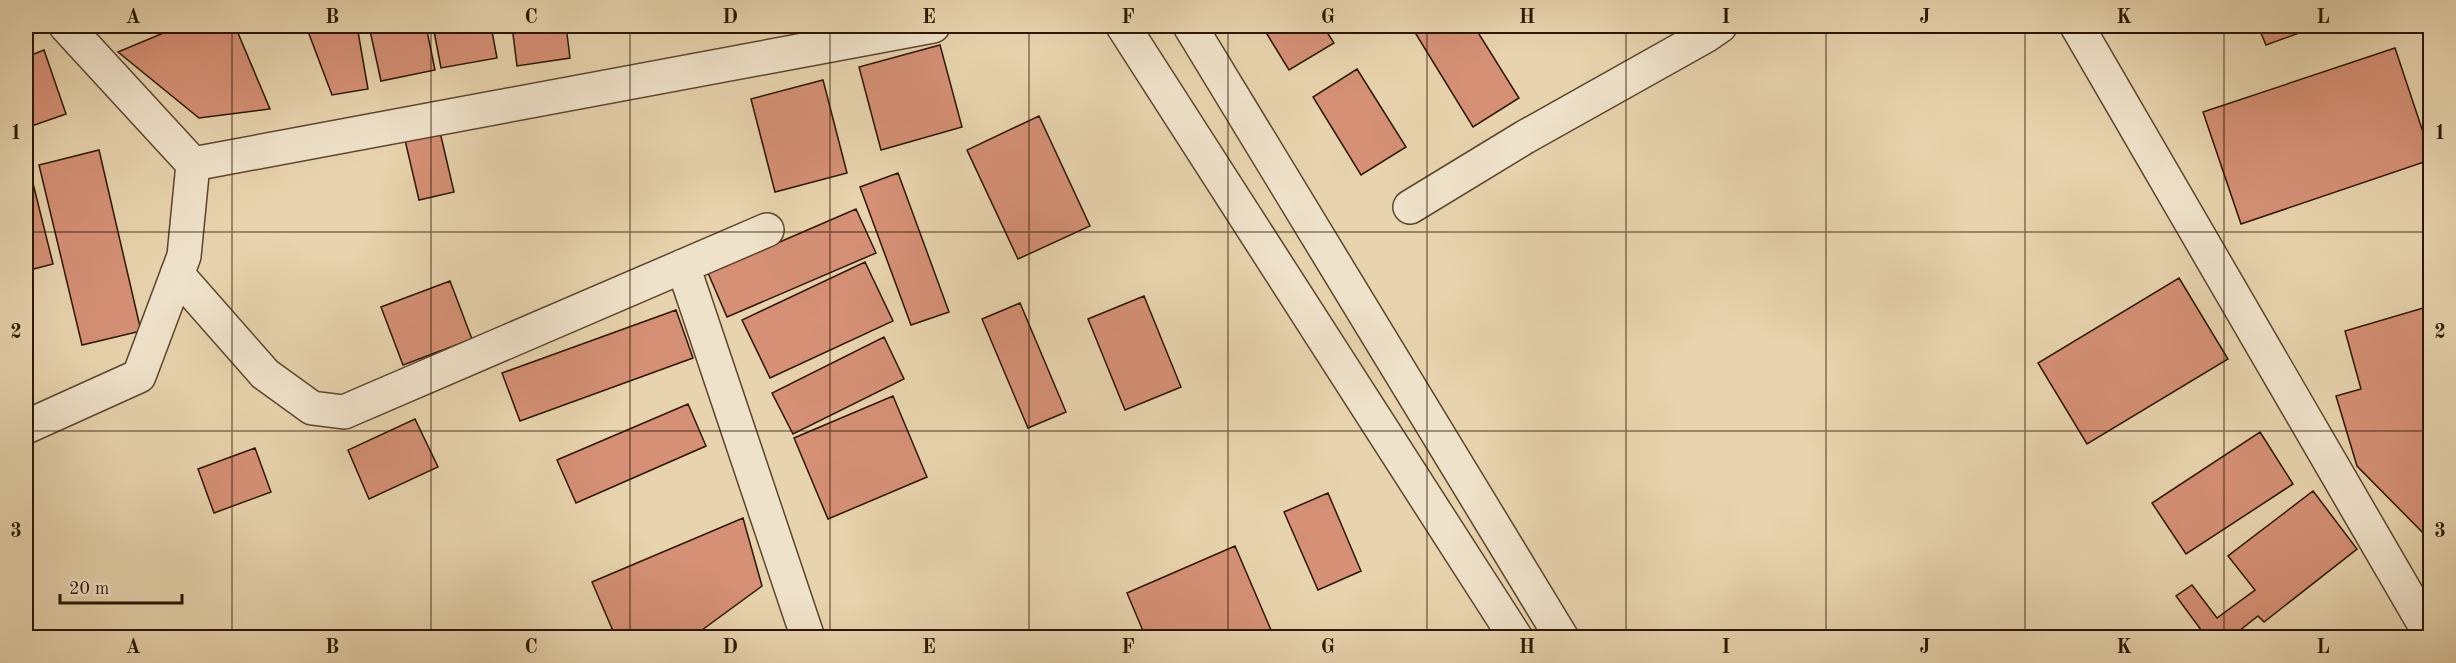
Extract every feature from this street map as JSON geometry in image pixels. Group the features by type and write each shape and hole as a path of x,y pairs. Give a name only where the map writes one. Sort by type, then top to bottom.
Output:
{"street":[{"path":"26,427 139,376 184,256 193,164 66,26"},
{"path":"193,164 933,26"},
{"path":"1124,26 1516,638"},
{"path":"1190,26 1523,570 1562,638"},
{"path":"1410,207 1525,137 1720,26"},
{"path":"2077,26 2430,634"},
{"path":"177,274 265,374 312,408 344,412 768,230"},
{"path":"683,266 808,638"}],"building":[{"path":"180,26 235,26 270,109 199,118 118,52"},
{"path":"306,26 357,26 368,89 332,95"},
{"path":"369,26 426,26 435,70 381,81"},
{"path":"433,26 491,26 497,58 441,68"},
{"path":"512,26 566,26 570,58 517,66"},
{"path":"1262,26 1323,26 1334,43 1289,70"},
{"path":"1411,26 1474,26 1519,98 1473,127"},
{"path":"2258,26 2318,26 2266,45"},
{"path":"940,45 962,127 881,150 859,67"},
{"path":"2395,48 2430,153 2430,160 2241,224 2203,112"},
{"path":"44,50 66,114 26,128 26,57"},
{"path":"1357,69 1406,147 1361,175 1313,97"},
{"path":"823,80 847,173 775,192 751,99"},
{"path":"1039,116 1090,226 1018,259 967,150"},
{"path":"440,132 454,192 419,200 405,140"},
{"path":"99,150 141,331 82,345 39,165"},
{"path":"26,155 53,264 26,271"},
{"path":"898,173 949,312 911,325 860,187"},
{"path":"856,209 876,253 727,317 708,273"},
{"path":"865,262 893,321 770,378 742,320"},
{"path":"2179,278 2228,359 2087,444 2038,363"},
{"path":"450,281 472,339 403,365 381,307"},
{"path":"1144,296 1181,387 1125,410 1088,319"},
{"path":"1020,303 1066,412 1028,428 982,319"},
{"path":"2430,306 2430,540 2357,466 2336,396 2361,389 2345,331"},
{"path":"676,310 693,358 520,421 502,373"},
{"path":"884,337 904,379 793,434 772,393"},
{"path":"893,396 927,477 828,519 794,438"},
{"path":"688,404 706,446 576,503 557,460"},
{"path":"415,419 438,467 369,499 348,450"},
{"path":"2260,432 2293,484 2186,554 2152,503"},
{"path":"255,448 271,492 214,513 198,469"},
{"path":"2313,491 2357,549 2264,622 2258,616 2230,638 2207,638 2176,596 2192,585 2217,618 2255,590 2228,556"},
{"path":"1328,493 1361,571 1318,590 1284,512"},
{"path":"743,518 762,586 691,638 616,638 592,582"},
{"path":"1235,546 1274,637 1146,638 1127,593"},
{"path":"26,624 31,638 26,638"}]}
